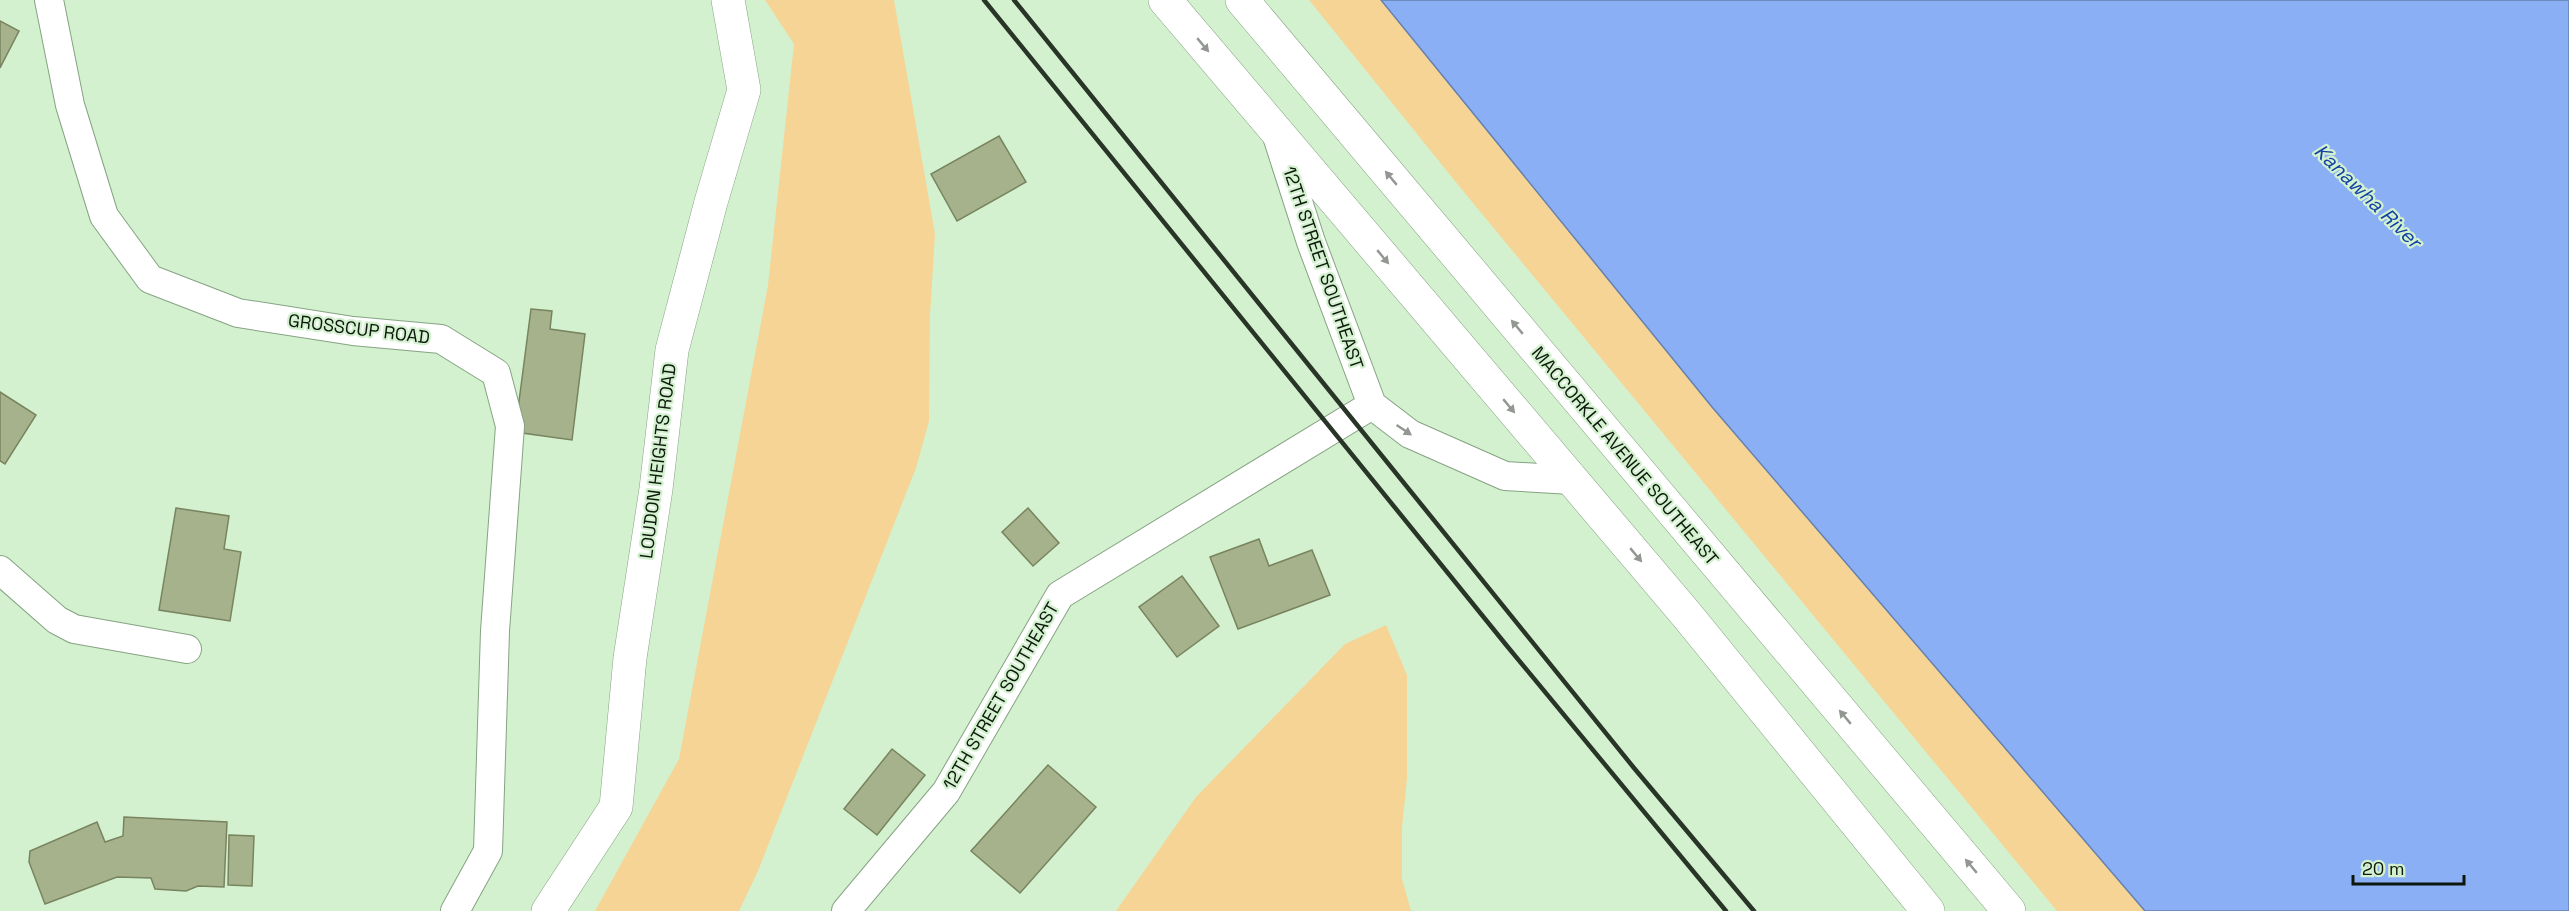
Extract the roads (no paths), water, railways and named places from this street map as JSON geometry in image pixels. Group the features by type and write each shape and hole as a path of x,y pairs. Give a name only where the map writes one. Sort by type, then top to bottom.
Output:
{"main road":[{"name":"LOUDON HEIGHTS ROAD","path":"548,911 616,807 630,658 656,489 672,350 711,202 744,90 728,0"},
{"path":"1165,0 1686,614 1928,911"},
{"name":"MACCORKLE AVENUE SOUTHEAST","path":"1242,0 2009,911"}],"street":[{"name":"GROSSCUP ROAD","path":"49,0 70,105 104,216 150,279 238,313 353,331 441,339 496,373 510,426 495,631 488,851 455,911"},
{"name":"12TH STREET SOUTHEAST","path":"846,911 946,792 1060,596 1372,405 1311,242 1276,130"},
{"path":"1372,405 1410,434 1505,476 1572,480"},
{"path":"0,570 57,620 74,629 187,649"}],"water":[{"name":"Kanawha River","path":"1381,0 2569,0 2569,911 2145,911 1712,407"}],"railway":[{"path":"984,0 1507,646 1726,911"},
{"path":"1014,0 1634,768 1754,911"}]}
